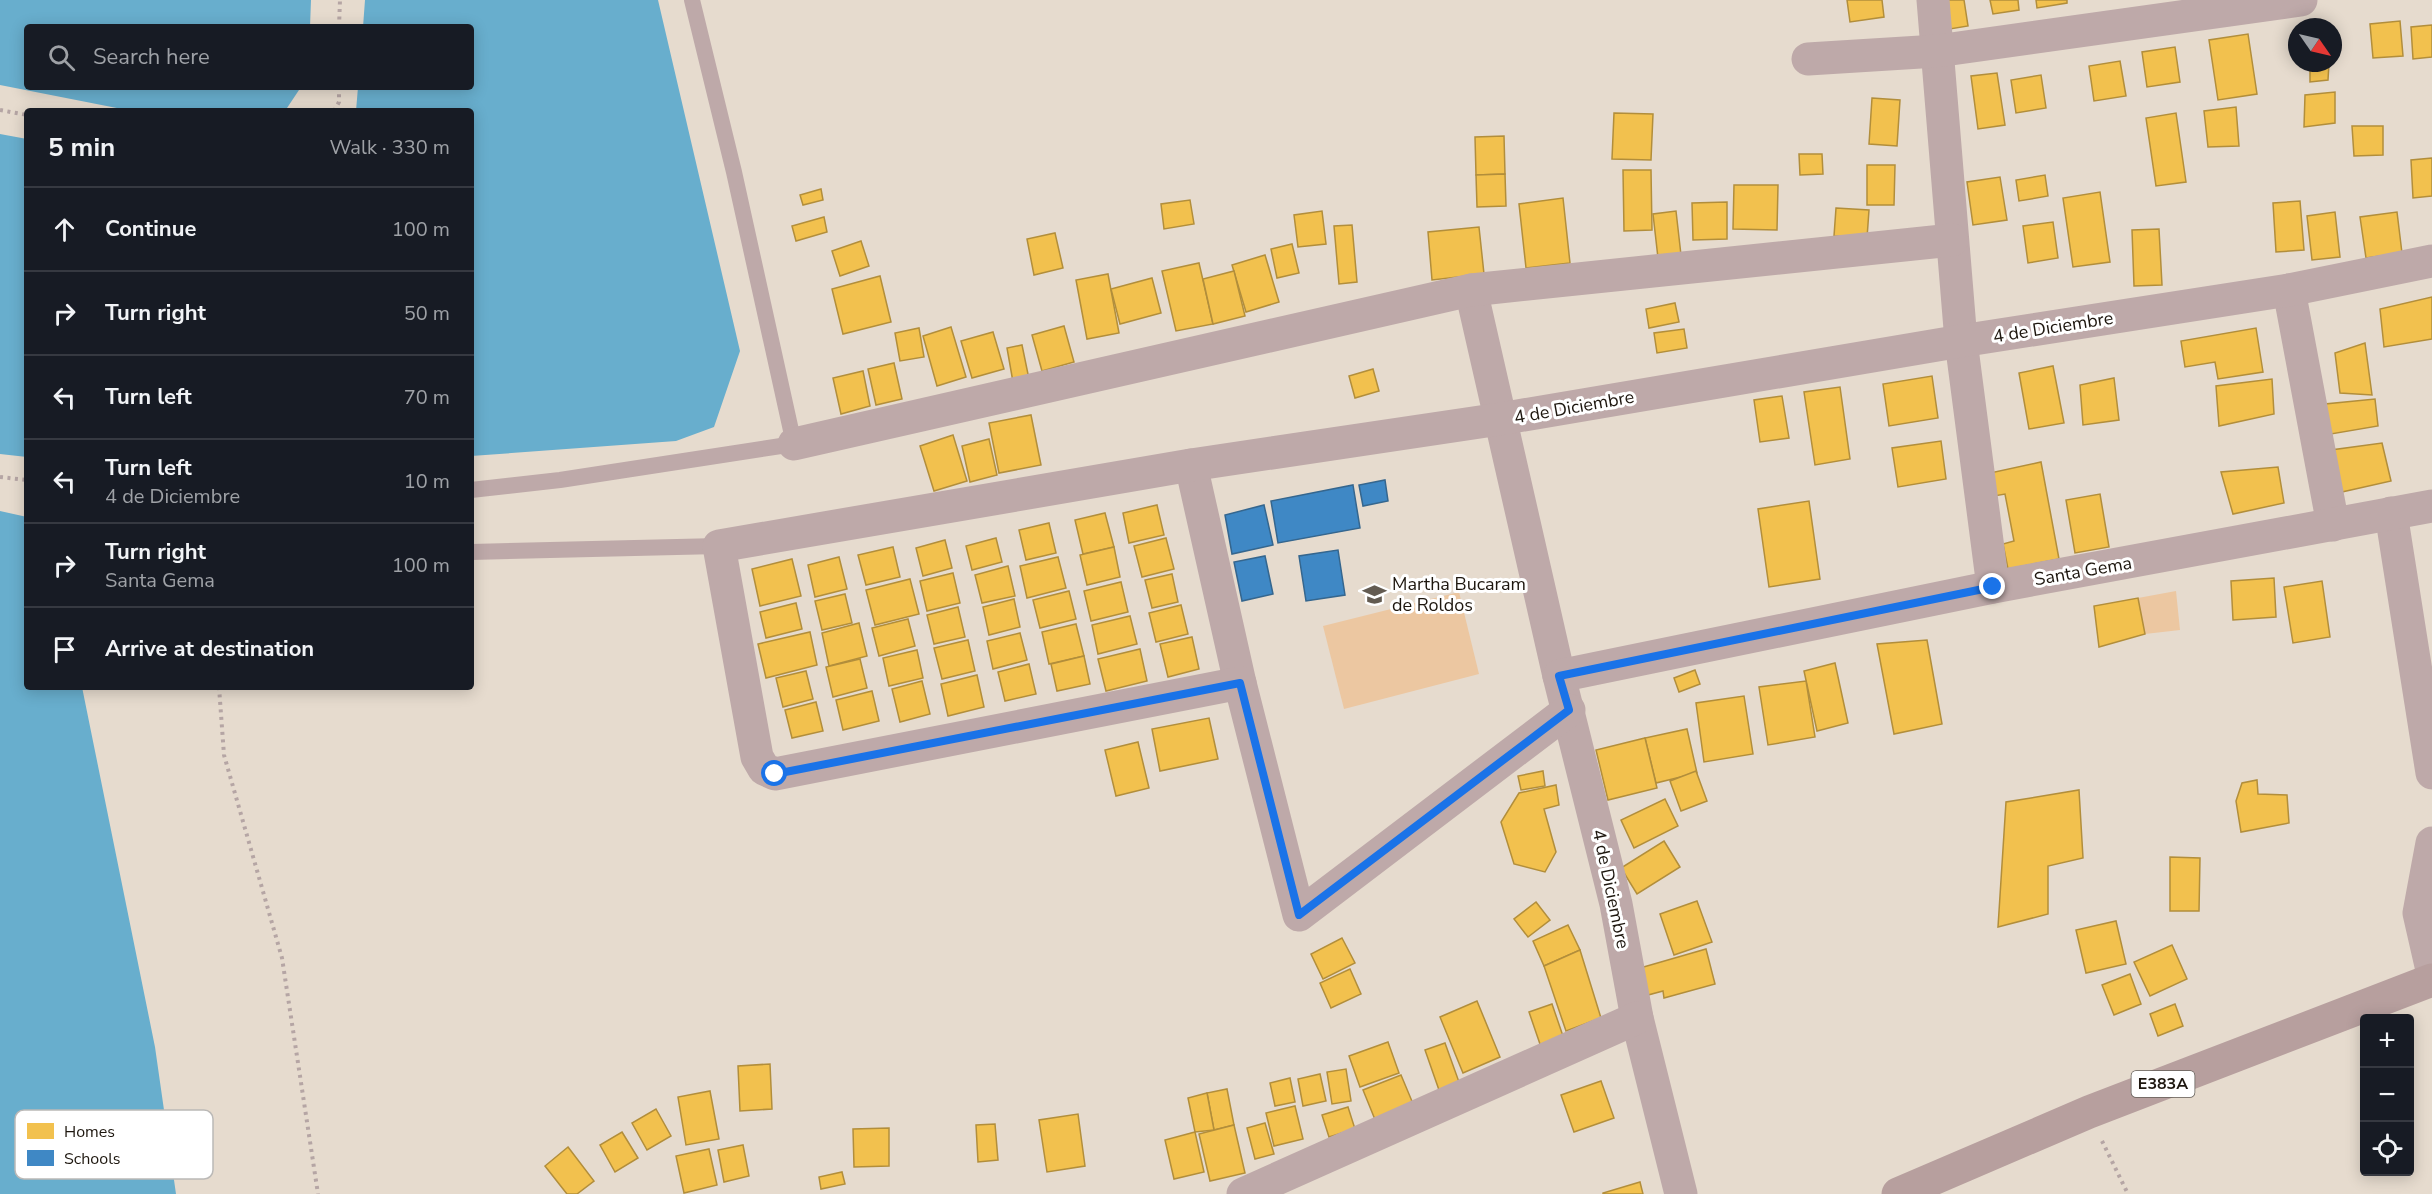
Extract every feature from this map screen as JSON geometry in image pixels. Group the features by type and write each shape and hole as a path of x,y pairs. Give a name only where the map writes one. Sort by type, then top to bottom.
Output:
{"main road":[{"name":"E383A","path":"1898,1194 2089,1112 2432,980"}],"street":[{"path":"1933,0 1961,341 1993,587"},
{"path":"1808,59 1937,51 2301,0"},
{"path":"794,444 1471,290 1952,240"},
{"name":"4 de Diciembre","path":"1681,1194 1637,1018 1616,904 1559,676 1500,419 1961,341 2289,290 2432,261"},
{"path":"1240,683 775,774 764,768 757,757 719,546 1191,465 1500,419 1471,290"},
{"path":"2289,290 2333,525"},
{"path":"1191,465 1240,683 1299,915 1569,710"},
{"name":"Santa Gema","path":"1559,676 1993,587 2432,506"},
{"path":"2391,513 2432,773"},
{"path":"2432,843 2419,913 2432,970"},
{"path":"1243,1194 1637,1018"}],"lane":[{"path":"474,490 560,480 794,444 734,172 692,0"},
{"path":"474,552 719,546"}],"path":[{"path":"339,24 340,0"},
{"path":"336,108 339,102 339,90"},
{"path":"0,110 24,114"},
{"path":"0,477 24,480"},
{"path":"219,690 225,755 282,958 318,1194"},
{"path":"2089,1112 2128,1194"}],"shaded area":[{"path":"2176,591 2180,630 2145,634 2138,598"},
{"path":"1459,592 1479,674 1344,709 1323,626"}],"water":[{"path":"0,0 311,0 310,24 24,24 24,90 0,85"},
{"path":"365,0 658,0 740,351 714,427 676,441 474,456 474,108 356,108 358,90 474,90 474,24 363,24"},
{"path":"25,90 299,90 287,108 117,108"},
{"path":"0,134 24,138 24,457 0,454"},
{"path":"0,511 24,516 24,690 83,690 155,1047 164,1110 15,1110 15,1179 174,1179 176,1194 0,1194"}],"building: Homes":[{"path":"1847,0 1882,0 1884,17 1850,22"},
{"path":"1940,0 1964,0 1968,26 1944,30"},
{"path":"1990,0 2018,0 2019,10 1993,14"},
{"path":"2036,0 2067,0 2067,3 2037,8"},
{"path":"2400,21 2403,56 2373,58 2370,24"},
{"path":"2432,25 2432,57 2413,59 2411,27"},
{"path":"2248,34 2257,94 2218,100 2209,40"},
{"path":"2175,47 2180,82 2147,87 2142,52"},
{"path":"2120,61 2126,96 2094,101 2089,66"},
{"path":"2310,72 2328,72 2328,80 2310,82"},
{"path":"1997,73 2005,125 1978,129 1971,76"},
{"path":"2041,75 2046,108 2016,113 2011,80"},
{"path":"2335,92 2335,123 2304,127 2305,95"},
{"path":"1872,98 1900,100 1897,146 1869,144"},
{"path":"2236,107 2239,146 2208,147 2204,111"},
{"path":"1614,113 1653,114 1651,160 1612,159"},
{"path":"2176,113 2186,182 2156,186 2146,118"},
{"path":"2352,126 2383,126 2383,155 2354,156"},
{"path":"1504,136 1505,174 1476,175 1475,137"},
{"path":"1799,154 1822,154 1823,174 1800,175"},
{"path":"2432,158 2432,196 2413,198 2411,160"},
{"path":"1867,165 1895,165 1894,205 1867,205"},
{"path":"1623,170 1651,170 1652,230 1624,231"},
{"path":"1505,174 1506,206 1477,207 1476,175"},
{"path":"2045,175 2048,196 2019,201 2016,180"},
{"path":"2000,177 2007,220 1973,225 1967,182"},
{"path":"1734,185 1778,185 1777,230 1733,229"},
{"path":"821,189 823,200 803,205 800,195"},
{"path":"2100,192 2110,262 2073,267 2063,198"},
{"path":"1563,198 1570,263 1526,268 1519,204"},
{"path":"1190,200 1194,224 1164,229 1161,204"},
{"path":"2300,201 2304,250 2276,252 2273,203"},
{"path":"1727,202 1727,239 1693,240 1692,203"},
{"path":"1836,208 1869,210 1867,238 1834,236"},
{"path":"1322,211 1326,244 1298,247 1294,215"},
{"path":"1676,211 1681,255 1658,258 1653,214"},
{"path":"2335,212 2340,257 2312,260 2307,216"},
{"path":"2397,212 2402,253 2366,258 2360,217"},
{"path":"824,217 827,232 796,241 792,226"},
{"path":"2053,222 2058,258 2028,263 2023,226"},
{"path":"1352,225 1357,282 1339,284 1334,226"},
{"path":"1479,227 1484,274 1432,280 1428,232"},
{"path":"2159,229 2162,285 2134,286 2132,230"},
{"path":"1055,233 1063,268 1034,275 1027,239"},
{"path":"861,241 869,266 840,276 832,251"},
{"path":"1292,244 1299,273 1277,278 1271,249"},
{"path":"1265,255 1279,302 1246,312 1232,265"},
{"path":"1199,263 1213,324 1176,331 1162,271"},
{"path":"1234,271 1245,316 1213,324 1203,279"},
{"path":"1108,274 1119,333 1087,339 1076,280"},
{"path":"880,276 891,322 843,334 832,289"},
{"path":"1152,278 1161,313 1120,324 1111,289"},
{"path":"2432,297 2432,339 2384,347 2380,309"},
{"path":"1675,303 1679,322 1649,328 1646,309"},
{"path":"1064,326 1074,362 1042,371 1032,335"},
{"path":"951,327 966,377 937,386 923,336"},
{"path":"919,328 924,357 900,361 895,333"},
{"path":"2256,328 2263,372 2218,379 2215,362 2185,367 2181,341"},
{"path":"1684,329 1687,348 1657,353 1654,333"},
{"path":"993,332 1004,369 972,378 961,341"},
{"path":"2365,343 2372,395 2340,393 2335,353"},
{"path":"1022,345 1029,379 1013,382 1007,348"},
{"path":"894,363 902,399 876,405 868,369"},
{"path":"2053,366 2064,423 2029,429 2019,373"},
{"path":"1373,369 1379,391 1355,398 1349,376"},
{"path":"863,371 870,406 841,414 833,378"},
{"path":"1932,376 1938,418 1889,426 1883,384"},
{"path":"2114,378 2119,420 2083,425 2080,385"},
{"path":"2272,379 2274,414 2219,426 2216,386"},
{"path":"1840,387 1850,459 1815,465 1804,392"},
{"path":"1782,396 1789,438 1760,442 1754,400"},
{"path":"2375,399 2378,426 2331,434 2325,404"},
{"path":"1031,415 1041,465 999,473 989,423"},
{"path":"953,435 967,481 934,491 920,446"},
{"path":"989,439 997,475 970,482 962,446"},
{"path":"1941,441 1946,479 1898,487 1892,448"},
{"path":"2382,443 2391,481 2333,494 2331,450"},
{"path":"2041,462 2059,559 2008,569 2003,544 2014,541 2005,494 1994,496 1990,473"},
{"path":"2278,467 2284,503 2233,514 2221,472"},
{"path":"2100,494 2109,547 2075,553 2066,500"},
{"path":"1809,501 1820,579 1769,587 1758,509"},
{"path":"1157,505 1164,535 1129,543 1123,513"},
{"path":"1105,513 1114,547 1083,554 1075,520"},
{"path":"1049,523 1056,553 1026,560 1019,530"},
{"path":"996,538 1002,562 972,570 966,546"},
{"path":"1166,538 1174,569 1142,577 1134,546"},
{"path":"945,540 952,568 923,576 916,548"},
{"path":"893,547 900,577 866,585 858,555"},
{"path":"1114,547 1120,577 1087,585 1080,555"},
{"path":"839,557 847,589 815,597 808,565"},
{"path":"1058,557 1066,588 1027,598 1020,566"},
{"path":"792,559 801,596 760,606 752,569"},
{"path":"1008,566 1015,596 982,603 975,575"},
{"path":"953,573 960,603 927,611 920,581"},
{"path":"1172,574 1178,602 1152,608 1145,580"},
{"path":"2274,578 2276,617 2233,620 2231,581"},
{"path":"910,579 919,614 875,625 866,590"},
{"path":"2322,581 2330,637 2293,643 2284,587"},
{"path":"1121,582 1128,612 1091,621 1084,591"},
{"path":"1069,591 1076,619 1040,628 1033,600"},
{"path":"845,594 852,623 822,630 815,601"},
{"path":"2138,598 2145,634 2099,647 2094,606"},
{"path":"1014,599 1020,627 989,635 983,607"},
{"path":"796,603 802,629 766,638 760,612"},
{"path":"1181,605 1188,634 1156,642 1149,613"},
{"path":"958,607 965,637 934,644 927,615"},
{"path":"1130,616 1137,644 1098,654 1092,625"},
{"path":"908,619 915,646 879,656 872,628"},
{"path":"859,623 867,656 829,666 822,633"},
{"path":"1076,624 1084,656 1049,664 1042,632"},
{"path":"810,632 817,665 766,678 758,644"},
{"path":"1020,633 1027,660 993,669 987,641"},
{"path":"1192,637 1199,669 1168,677 1160,644"},
{"path":"968,640 975,671 942,679 934,648"},
{"path":"1927,640 1942,724 1894,734 1877,644"},
{"path":"1140,649 1147,681 1106,691 1098,659"},
{"path":"917,650 923,678 889,686 883,658"},
{"path":"1084,656 1090,684 1057,691 1051,664"},
{"path":"860,659 867,688 833,697 826,667"},
{"path":"1835,663 1848,723 1817,731 1804,671"},
{"path":"1029,664 1036,694 1005,701 998,672"},
{"path":"1695,670 1700,684 1679,692 1674,678"},
{"path":"806,671 813,699 783,707 776,678"},
{"path":"977,675 984,707 948,716 941,684"},
{"path":"922,681 930,714 900,722 892,689"},
{"path":"1806,681 1815,737 1768,745 1759,687"},
{"path":"872,691 879,721 843,730 836,700"},
{"path":"1744,696 1753,754 1704,762 1696,703"},
{"path":"816,702 823,731 792,738 785,710"},
{"path":"1209,718 1218,759 1160,771 1152,729"},
{"path":"1687,729 1697,773 1656,783 1645,738"},
{"path":"1645,738 1657,788 1608,800 1596,750"},
{"path":"1138,742 1149,788 1116,796 1105,750"},
{"path":"1543,771 1545,786 1521,790 1518,776"},
{"path":"1696,771 1707,801 1681,811 1670,781"},
{"path":"2257,780 2258,794 2287,795 2289,823 2241,832 2236,801 2242,783"},
{"path":"1556,785 1559,805 1544,809 1556,852 1545,872 1514,864 1501,822 1519,793"},
{"path":"2079,790 2083,858 2048,866 2048,914 1998,927 2006,802"},
{"path":"1665,799 1678,826 1634,848 1621,820"},
{"path":"1664,841 1680,867 1637,894 1621,868"},
{"path":"2170,857 2200,858 2199,911 2170,911"},
{"path":"1697,901 1712,942 1674,955 1660,914"},
{"path":"1536,902 1550,920 1528,937 1514,919"},
{"path":"2116,921 2126,964 2086,973 2076,930"},
{"path":"1568,925 1580,950 1544,966 1533,941"},
{"path":"1342,938 1355,963 1323,979 1311,954"},
{"path":"2172,945 2187,979 2150,996 2134,962"},
{"path":"1706,949 1715,984 1664,998 1663,991 1648,995 1640,968"},
{"path":"1580,950 1601,1018 1566,1031 1544,966"},
{"path":"1350,969 1361,994 1331,1008 1320,983"},
{"path":"2130,974 2141,1004 2114,1015 2102,985"},
{"path":"1477,1001 1500,1057 1463,1073 1440,1017"},
{"path":"1552,1004 1564,1039 1541,1047 1529,1012"},
{"path":"2175,1004 2183,1026 2158,1036 2150,1014"},
{"path":"1388,1042 1399,1073 1360,1087 1349,1056"},
{"path":"1445,1043 1459,1082 1439,1090 1425,1050"},
{"path":"770,1064 772,1109 740,1111 738,1066"},
{"path":"1346,1069 1351,1101 1332,1104 1327,1072"},
{"path":"1320,1074 1326,1101 1303,1106 1298,1079"},
{"path":"1401,1075 1414,1106 1376,1122 1363,1090"},
{"path":"1290,1078 1295,1102 1275,1106 1270,1083"},
{"path":"1601,1081 1614,1118 1574,1132 1561,1095"},
{"path":"1227,1089 1234,1125 1214,1130 1207,1093"},
{"path":"710,1091 719,1139 686,1145 678,1097"},
{"path":"1207,1093 1214,1130 1195,1132 1188,1098"},
{"path":"1295,1106 1303,1139 1274,1146 1266,1113"},
{"path":"1348,1107 1355,1129 1329,1137 1322,1115"},
{"path":"656,1109 671,1136 647,1150 632,1123"},
{"path":"1078,1114 1085,1166 1047,1172 1039,1120"},
{"path":"1265,1123 1274,1154 1255,1159 1247,1128"},
{"path":"995,1124 998,1160 978,1162 976,1125"},
{"path":"1234,1125 1245,1173 1210,1181 1199,1134"},
{"path":"889,1128 889,1166 854,1167 853,1129"},
{"path":"622,1132 638,1158 615,1172 600,1145"},
{"path":"1195,1132 1204,1172 1174,1179 1165,1140"},
{"path":"743,1145 749,1176 724,1182 718,1150"},
{"path":"568,1147 594,1181 577,1194 567,1194 545,1166"},
{"path":"709,1149 717,1185 684,1193 676,1156"},
{"path":"842,1172 845,1184 821,1189 819,1177"},
{"path":"1640,1182 1643,1194 1603,1194 1603,1193"}],"building: Schools":[{"path":"1385,480 1388,501 1363,506 1359,485"},
{"path":"1353,485 1360,528 1278,543 1271,501"},
{"path":"1264,505 1273,545 1232,554 1225,515"},
{"path":"1338,550 1345,595 1306,601 1299,556"},
{"path":"1265,556 1273,594 1242,601 1234,562"}],"place":[{"name":"Martha Bucaram de Roldos","path":"1374,594"}],"route":[{"path":"775,774 1240,683 1299,915 1569,710 1559,676 1993,587"}]}
